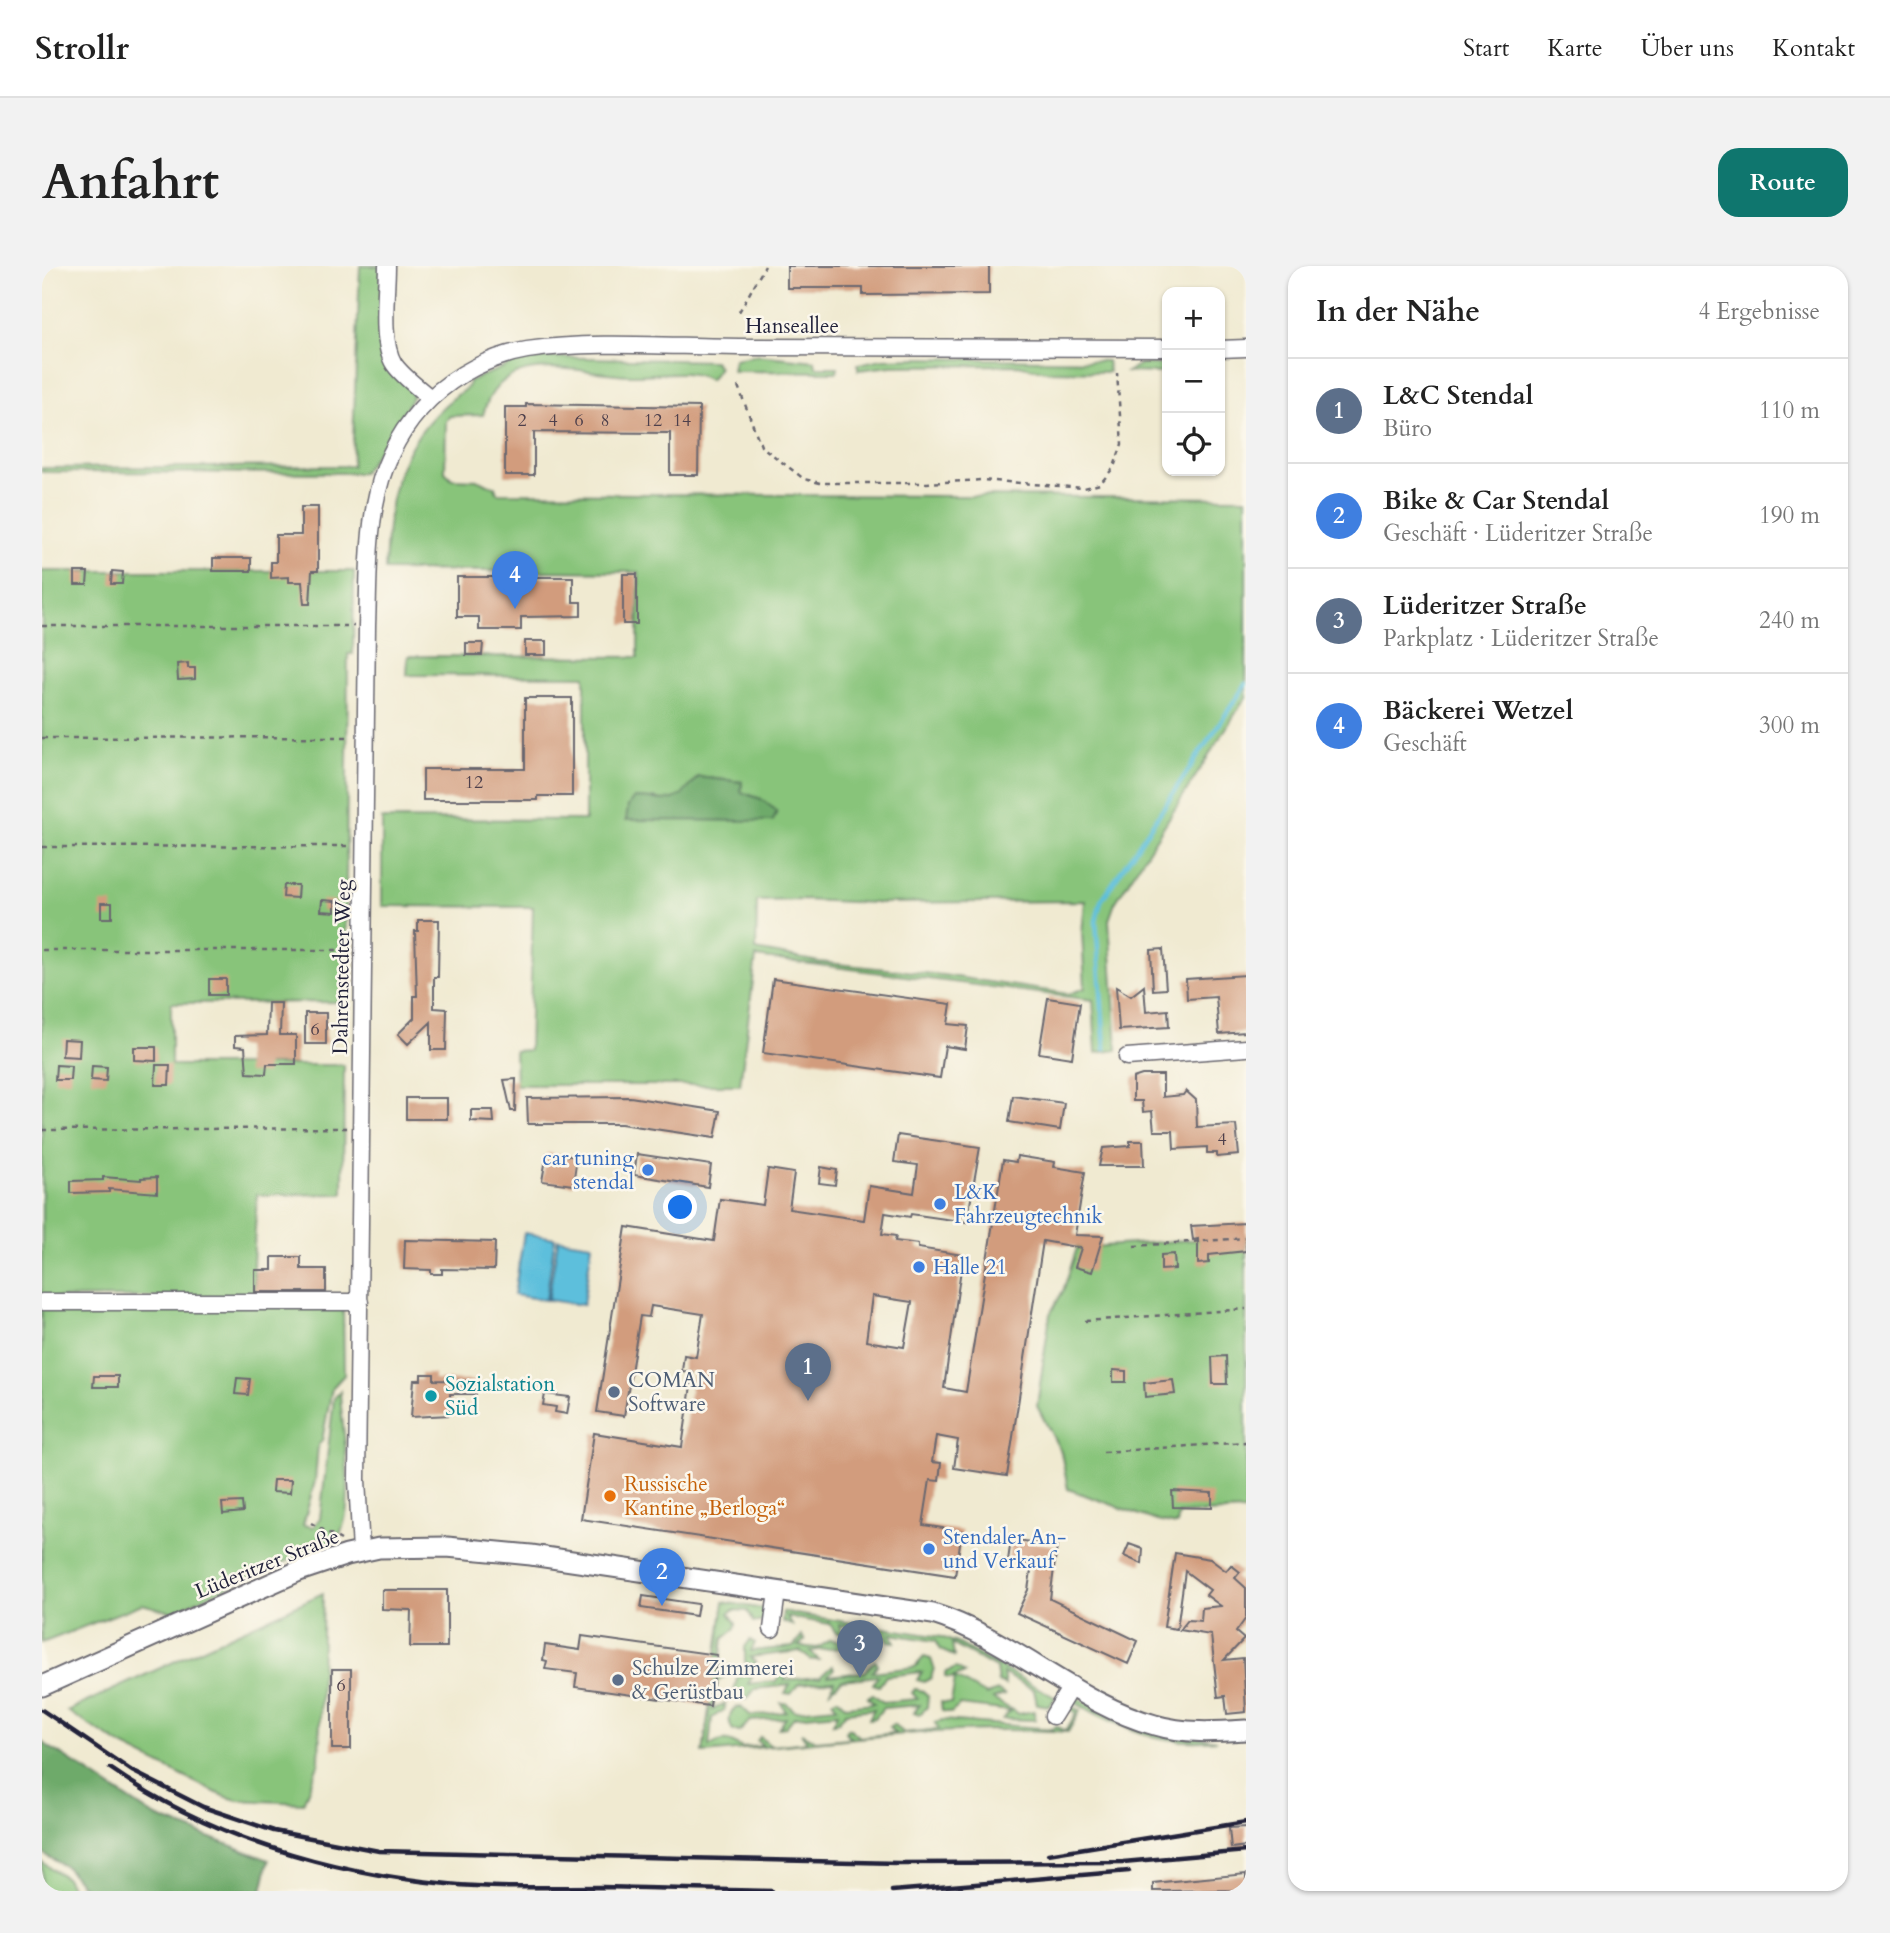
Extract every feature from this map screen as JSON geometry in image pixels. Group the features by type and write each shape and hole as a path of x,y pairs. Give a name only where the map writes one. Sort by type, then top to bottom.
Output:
{"main road":[{"name":"Lüderitzer Straße","path":"42,1686 354,1547 407,1546 491,1551 902,1609 953,1620 989,1637 1128,1716 1157,1726 1202,1732 1246,1730"}],"street":[{"path":"387,266 387,341 390,356 396,367 430,398"},
{"name":"Hanseallee","path":"430,398 461,375 492,360 551,348 1162,348"},
{"path":"1225,349 1246,348"},
{"name":"Dahrenstedter Weg","path":"354,1547 360,1302 367,626 371,528 377,485 395,443 430,398"},
{"path":"1127,1057 1246,1048"},
{"path":"42,1302 360,1302"},
{"path":"772,1629 777,1592"},
{"path":"1053,1716 1072,1685"}],"path":[{"path":"739,312 765,266"},
{"path":"738,386 761,446 804,479 833,483 993,480 1084,488 1100,484 1107,476 1122,444 1116,373"},
{"path":"42,625 367,626"},
{"path":"42,738 366,737"},
{"path":"42,846 365,846"},
{"path":"42,950 364,950"},
{"path":"42,1130 362,1128"},
{"path":"1134,1246 1246,1238"},
{"path":"1085,1321 1246,1308"},
{"path":"1103,1452 1246,1442"},
{"path":"311,1523 354,1547"}],"green space":[{"path":"360,266 381,266 381,328 413,395 362,473 42,472 42,468 352,466"},
{"path":"757,355 815,361 816,367 838,367 837,372 732,371 734,359"},
{"path":"545,357 714,361 719,367 710,380 682,373 631,375 544,368 524,371 506,379 492,393 483,415 450,416 446,421 445,472 452,479 479,480 495,487 497,493 1246,498 1246,697 1115,903 1109,920 1117,1050 1096,1053 1093,1000 756,957 740,1085 516,1085 515,1051 529,1050 533,907 382,906 382,819 585,820 585,676 407,675 408,656 638,657 639,572 385,570 389,515 394,490 412,445 444,405 468,387 469,381 517,362","holes":["698,777 742,782 741,792 761,799 628,806 654,798 671,802 686,792","757,901 876,903 1085,901 1082,933 1085,988 1069,994 942,975 819,962 756,950"]},
{"path":"882,359 1107,361 1109,372 1046,371 1018,365 891,366 858,370 858,364"},
{"path":"1140,364 1162,365 1162,373 1127,372"},
{"path":"42,571 354,571 353,654 348,654 345,1002 171,1003 171,1065 344,1065 343,1194 257,1195 253,1265 255,1296 42,1298"},
{"path":"698,777 742,782 741,792 761,799 777,811 773,821 626,820 628,806 634,798 670,800 683,794"},
{"path":"1246,1236 1246,1511 1179,1514 1177,1525 1157,1521 1068,1489 1061,1452 1037,1406 1050,1314 1063,1291 1077,1248"},
{"path":"42,1305 343,1305 344,1375 332,1388 322,1441 318,1445 315,1481 303,1525 313,1527 320,1518 334,1398 340,1391 348,1489 347,1508 337,1539 172,1612 142,1604 42,1643"},
{"path":"323,1593 319,1762 303,1803 237,1800 221,1795 124,1747 67,1711"},
{"path":"724,1602 769,1610 760,1622 754,1622 748,1611 734,1610 729,1613 736,1623 735,1629 723,1639 719,1674 730,1666 729,1673 717,1682 713,1710 725,1703 724,1710 712,1718 709,1747 726,1741 742,1748 763,1746 757,1741 760,1737 771,1746 703,1753"},
{"path":"783,1612 941,1637 959,1644 1056,1698 1049,1706 1037,1704 1034,1690 1003,1673 1005,1685 998,1682 996,1668 952,1644 954,1656 940,1650 935,1641 891,1634 895,1642 888,1641 883,1632 839,1625 843,1634 836,1633 830,1624 787,1617 792,1625 782,1621"},
{"path":"802,1636 805,1640 798,1646 818,1648 830,1640 874,1647 877,1651 871,1655 859,1646 810,1651 819,1660 811,1660 800,1651 750,1657 756,1663 754,1666 745,1662 745,1647 750,1640 755,1643 751,1651 793,1647"},
{"path":"924,1657 931,1659 934,1668 931,1678 924,1682 917,1680 922,1672 886,1676 879,1686 873,1684 878,1676 842,1680 831,1690 834,1681 799,1684 791,1694 785,1693 790,1685 755,1689 747,1699 741,1699 734,1693 737,1678 743,1674 753,1676 748,1684 776,1681 785,1670 789,1673 784,1680 820,1677 832,1666 834,1668 828,1676 864,1672 875,1661 878,1664 872,1672 915,1667"},
{"path":"956,1668 965,1673 954,1677 986,1695 998,1691 1004,1695 993,1699 1019,1714 1034,1711 1035,1720 1003,1719 1010,1711 960,1705 951,1713 942,1711 941,1702 951,1703 955,1679 945,1677 945,1673"},
{"path":"915,1689 928,1696 927,1707 920,1714 914,1713 919,1705 883,1708 875,1718 869,1719 874,1709 846,1712 838,1722 833,1723 838,1713 794,1717 786,1727 779,1728 786,1718 750,1721 739,1732 733,1730 730,1724 730,1714 737,1707 742,1707 751,1716 786,1712 781,1703 786,1703 795,1711 837,1707 832,1701 837,1698 846,1706 874,1703 868,1697 873,1694 883,1702 918,1699 912,1693"},
{"path":"1078,1698 1129,1727 1217,1740 1176,1740 1140,1733 1070,1700"},
{"path":"1067,1704 1080,1711 1068,1732 931,1732 842,1739 851,1738 846,1732 849,1728 860,1737 895,1733 889,1727 893,1724 904,1733 939,1729 935,1722 943,1720 1052,1729 1056,1726 1066,1731 1076,1713 1066,1707"},
{"path":"801,1733 816,1741 837,1739 771,1746 807,1742"},
{"path":"42,1742 154,1816 269,1860 262,1891 87,1891 66,1867 42,1853"},
{"path":"42,1862 66,1878 73,1891 42,1891"}],"water":[{"path":"524,1233 555,1238 546,1300 514,1295"},
{"path":"558,1239 592,1244 583,1305 548,1300"}],"building":[{"path":"787,266 989,266 989,294 863,295 863,288 787,288"},
{"path":"526,404 699,407 698,475 670,475 670,433 534,432 534,475 505,475 505,407 526,407"},
{"path":"301,507 318,507 318,571 312,571 310,604 304,604 302,582 289,582 289,577 271,578 271,562 276,562 276,535 301,535"},
{"path":"213,558 251,558 251,571 213,571"},
{"path":"112,571 123,572 122,584 111,584"},
{"path":"75,572 88,572 87,585 75,585"},
{"path":"623,574 637,574 637,624 623,624"},
{"path":"457,577 573,577 573,602 581,602 581,616 521,617 521,630 479,630 479,617 457,617"},
{"path":"525,641 546,641 546,655 525,655"},
{"path":"466,643 483,643 482,655 466,655"},
{"path":"188,663 188,668 195,668 195,679 178,680 177,664"},
{"path":"525,698 572,698 572,796 538,796 538,800 423,800 423,769 525,769"},
{"path":"284,885 298,885 297,898 283,897"},
{"path":"322,900 335,901 335,912 321,911"},
{"path":"101,903 112,903 112,918 101,918"},
{"path":"418,920 439,920 438,977 434,977 434,1008 447,1009 446,1050 431,1050 431,1022 408,1044 398,1034 414,1018 414,996 417,996 415,931 418,931"},
{"path":"1163,949 1166,989 1153,990 1151,950"},
{"path":"1246,975 1246,1032 1219,1034 1216,997 1187,999 1186,979"},
{"path":"209,979 226,979 226,995 209,995"},
{"path":"773,979 951,1004 948,1024 968,1026 965,1049 945,1046 940,1078 763,1053"},
{"path":"1144,986 1146,1012 1168,1010 1169,1027 1119,1030 1116,987 1131,996"},
{"path":"1048,998 1080,1003 1072,1058 1039,1053"},
{"path":"268,1003 281,1003 280,1035 296,1035 296,1064 267,1064 266,1074 247,1073 245,1047 235,1046 235,1036 267,1035"},
{"path":"305,1013 326,1013 326,1044 305,1044"},
{"path":"63,1039 80,1040 79,1057 62,1056"},
{"path":"134,1047 156,1047 156,1061 134,1060"},
{"path":"56,1065 71,1066 70,1080 55,1080"},
{"path":"156,1065 170,1065 169,1085 155,1085"},
{"path":"92,1066 107,1067 106,1081 91,1080"},
{"path":"1163,1075 1163,1097 1183,1095 1186,1091 1196,1100 1197,1127 1236,1125 1239,1155 1217,1157 1217,1153 1207,1153 1207,1147 1174,1149 1173,1131 1154,1131 1152,1111 1143,1112 1142,1101 1133,1101 1133,1078"},
{"path":"516,1079 515,1111 511,1111 504,1080"},
{"path":"1013,1096 1064,1103 1060,1130 1009,1122"},
{"path":"630,1097 720,1111 715,1138 621,1124 528,1124 527,1098"},
{"path":"406,1098 447,1098 447,1119 406,1119"},
{"path":"471,1110 493,1110 494,1122 471,1121"},
{"path":"898,1135 980,1147 967,1222 885,1213 882,1234 896,1236 895,1241 918,1244 918,1248 963,1255 944,1388 966,1392 1003,1160 1016,1162 1017,1156 1055,1162 1054,1167 1085,1172 1075,1235 1103,1236 1092,1272 1075,1267 1081,1248 1043,1241 1007,1476 954,1468 958,1440 936,1436 932,1462 941,1463 939,1481 930,1480 923,1525 962,1531 955,1576 581,1519 594,1433 682,1447 693,1372 682,1371 684,1355 696,1357 703,1314 651,1306 649,1317 640,1316 624,1416 597,1412 626,1227 714,1241 720,1199 763,1205 768,1169 794,1173 789,1209 864,1220 869,1186 914,1193 918,1165 894,1162","holes":["872,1296 912,1302 904,1347 866,1341"]},
{"path":"1130,1141 1143,1141 1144,1166 1099,1166 1103,1148 1130,1146"},
{"path":"547,1153 577,1157 573,1185 542,1181"},
{"path":"637,1154 711,1165 708,1187 634,1175"},
{"path":"821,1167 837,1170 835,1185 819,1183"},
{"path":"103,1177 141,1180 157,1177 157,1193 109,1189 109,1192 71,1193 71,1181 103,1180"},
{"path":"1246,1223 1246,1251 1209,1255 1209,1263 1198,1264 1198,1239 1193,1240 1191,1226"},
{"path":"405,1240 495,1242 494,1270 442,1269 442,1274 431,1274 431,1270 404,1269"},
{"path":"1174,1254 1175,1269 1161,1270 1161,1255"},
{"path":"272,1257 301,1257 301,1269 326,1269 326,1292 255,1292 255,1270 272,1270"},
{"path":"1226,1356 1227,1384 1213,1384 1212,1357"},
{"path":"1113,1370 1126,1371 1126,1382 1113,1382"},
{"name":"Sozialstation Süd","path":"421,1374 434,1374 434,1380 476,1381 476,1394 450,1394 450,1415 411,1417 414,1380 421,1380"},
{"path":"94,1376 118,1376 118,1387 93,1387"},
{"path":"237,1378 250,1379 248,1395 235,1394"},
{"path":"1173,1380 1175,1394 1145,1397 1144,1383"},
{"path":"545,1394 570,1397 567,1414 555,1412 556,1407 543,1405"},
{"path":"273,1480 291,1480 290,1493 272,1492"},
{"path":"1172,1491 1212,1493 1212,1508 1173,1507"},
{"path":"242,1502 243,1512 223,1514 222,1503"},
{"path":"1011,1539 1057,1546 1050,1599 1138,1641 1128,1664 1017,1613 1028,1590 1032,1564 1008,1561"},
{"path":"1129,1544 1143,1549 1142,1564 1124,1556"},
{"path":"1175,1553 1210,1559 1226,1571 1231,1565 1240,1572 1235,1578 1246,1588 1246,1618 1236,1632 1244,1639 1224,1660 1243,1658 1246,1712 1227,1714 1225,1696 1218,1697 1211,1635 1180,1630 1188,1620 1201,1621 1202,1608 1221,1606 1206,1595 1210,1590 1185,1571 1177,1629 1164,1627"},
{"path":"382,1590 447,1590 447,1647 410,1647 411,1610 382,1609"},
{"path":"643,1596 698,1604 696,1616 641,1608"},
{"path":"582,1636 717,1655 710,1706 575,1687 577,1673 545,1669 545,1645 580,1650"},
{"path":"332,1669 351,1669 351,1749 332,1749"},
{"path":"1246,1827 1246,1846 1231,1848 1229,1828"},
{"path":"1246,1874 1246,1890 1153,1891 1153,1883"}],"waterway":[{"path":"1105,1049 1096,921 1101,901 1246,684"}],"railway":[{"path":"42,1710 132,1771 203,1807 274,1831 379,1851 898,1863 1123,1862 1246,1851"},
{"path":"110,1768 188,1814 229,1832 315,1861 359,1871 403,1879 486,1887 772,1891"},
{"path":"1048,1854 1246,1822"},
{"path":"892,1891 1129,1871"}],"place":[{"name":"Bäckerei Wetzel","path":"515,609"},
{"name":"car tuning stendal","path":"648,1170"},
{"name":"L&K Fahrzeugtechnik","path":"940,1204"},
{"name":"Halle 21","path":"919,1267"},
{"name":"COMAN Software","path":"614,1392"},
{"name":"Sozialstation Süd","path":"431,1396"},
{"name":"L&C Stendal","path":"808,1401"},
{"name":"Russische Kantine „Berloga“","path":"610,1496"},
{"name":"Stendaler An- und Verkauf","path":"929,1549"},
{"name":"Bike & Car Stendal","path":"662,1606"},
{"name":"Lüderitzer Straße","path":"860,1678"},
{"name":"Schulze Zimmerei & Gerüstbau","path":"618,1680"}]}
